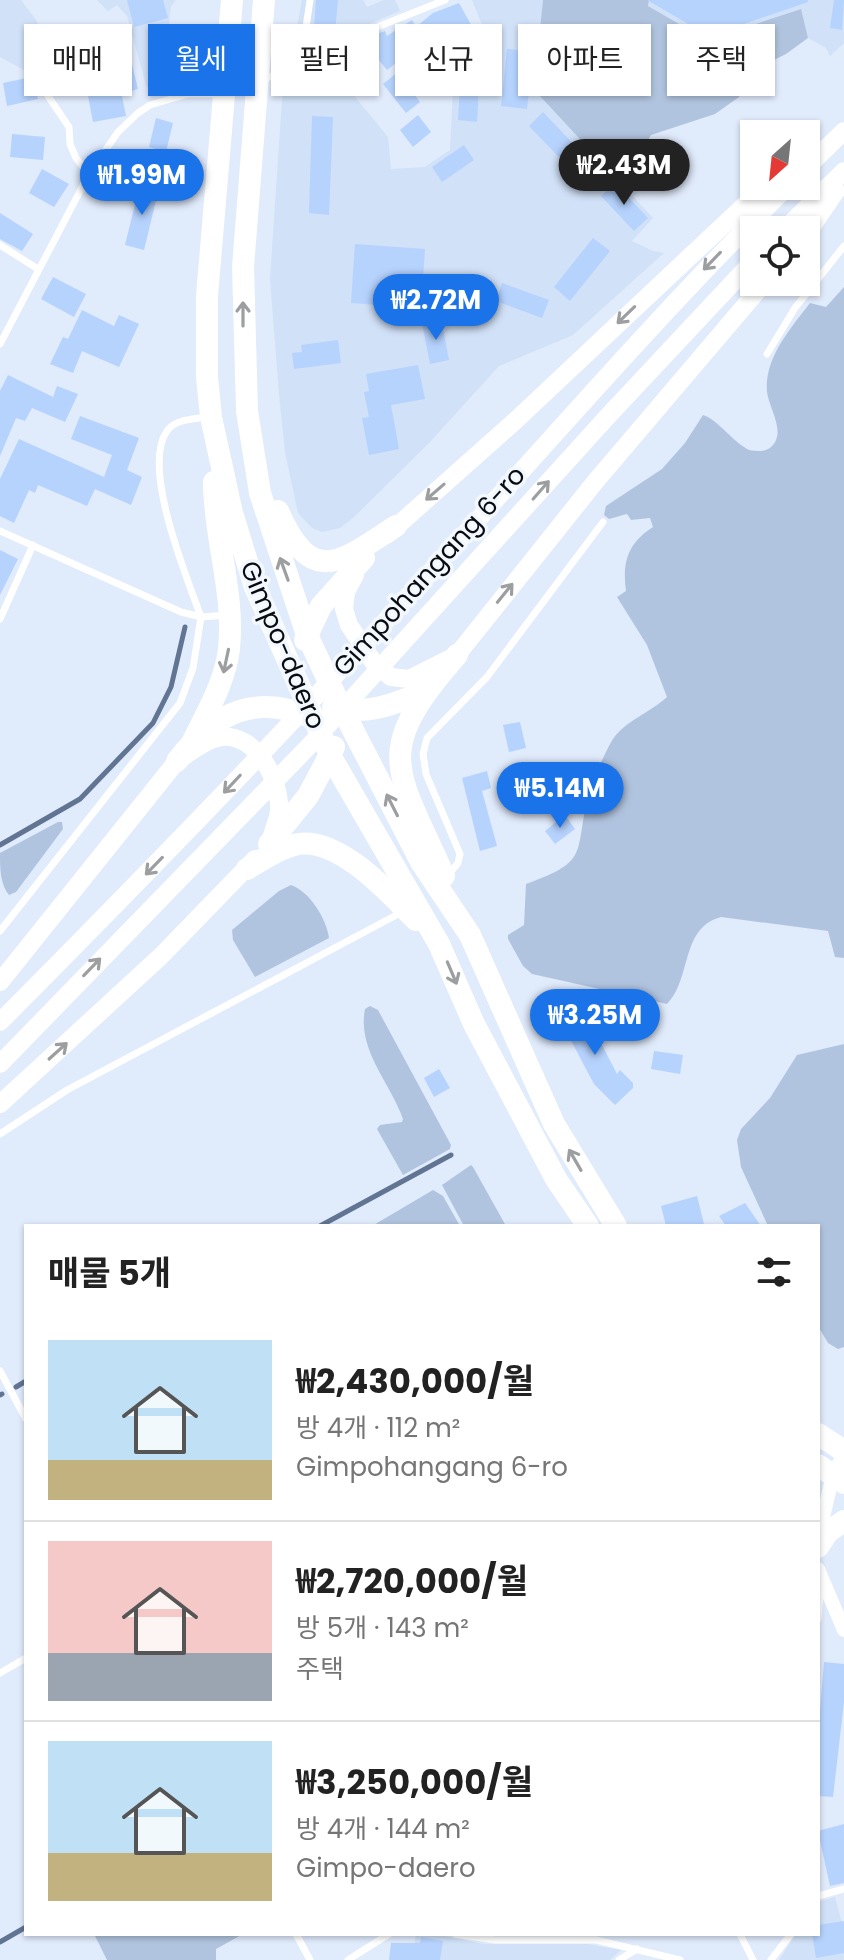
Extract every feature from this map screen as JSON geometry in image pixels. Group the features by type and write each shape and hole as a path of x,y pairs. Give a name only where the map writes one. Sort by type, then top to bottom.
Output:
{"main road":[{"name":"Gimpo-daero","path":"230,24 232,0"},
{"name":"Gimpo-daero","path":"264,0 243,267 243,347 252,446 260,493 307,635 342,709 421,862 470,935 554,1124 615,1224"},
{"name":"Gimpo-daero","path":"224,96 207,296 211,417 215,445 255,587 295,683 331,757 439,944 481,1038 556,1179 587,1224"},
{"path":"193,741 224,672 229,650 229,615 214,494 215,445"},
{"path":"252,446 288,535 294,546 312,558 336,561 396,526"},
{"path":"364,558 321,606 300,650 295,683 326,705 342,709 382,709 424,692"},
{"path":"457,655 424,692 404,731 399,750 399,769 470,935"},
{"path":"177,761 207,729 245,710 268,705 312,717 362,748"},
{"path":"269,844 308,796 331,757 339,733 342,709"},
{"path":"247,869 296,844 314,843 335,850 406,910 439,944"},
{"path":"820,1435 844,1453"},
{"path":"820,1544 828,1532 844,1521"}],"street":[{"path":"820,147 844,130"},
{"path":"820,154 844,130"},
{"path":"798,216 844,171"},
{"path":"819,216 844,179"},
{"path":"750,200 364,558 346,592 344,609 349,625 374,663 391,677 409,679 457,655 595,482 753,296"},
{"name":"Gimpohangang 6-ro","path":"0,1022 401,605 658,319 774,200"},
{"name":"Gimpohangang 6-ro","path":"0,1064 414,632 740,275"},
{"path":"0,982 177,761 210,741 229,737 248,745 269,769 277,790 279,813 269,844 161,956 0,1104"},
{"path":"820,1529 832,1474 844,1453"},
{"path":"820,1575 844,1630"}],"lane":[{"path":"307,24 310,0"},
{"path":"379,26 445,0"},
{"path":"256,82 271,75"},
{"path":"48,96 69,127 70,144 76,158 89,174"},
{"path":"0,344 89,174 118,132 150,105 181,96"},
{"path":"0,245 38,269"},
{"path":"767,354 795,308 844,246"},
{"path":"0,931 180,703 193,668 201,617 164,505 159,460 167,431 175,423 211,417"},
{"path":"445,878 458,863 460,854 426,774 423,754 427,738 487,677 603,522"},
{"path":"0,531 157,603 201,617 229,615"},
{"path":"0,619 33,545"},
{"path":"0,1134 67,1090 406,910"},
{"path":"0,1371 24,1415"},
{"path":"0,1673 24,1659"},
{"path":"820,1895 844,1889"},
{"path":"297,1936 310,1960"},
{"path":"348,1960 386,1936"},
{"path":"468,1936 495,1940 596,1940 680,1960"},
{"path":"741,1936 753,1960"},
{"path":"771,1960 789,1936"},
{"path":"619,1960 637,1949"}],"shaded area":[{"path":"0,0 21,0 38,24 24,24 24,70 0,57"},
{"path":"97,0 176,0 171,6 169,24 148,24 148,88 132,34 132,24 117,5 108,11"},
{"path":"302,0 363,0 367,7 384,0 395,0 400,11 369,24 298,24"},
{"path":"472,0 543,0 540,24 518,24 518,96 540,96 653,218 632,241 664,253 573,335 499,366 430,442 353,518 340,528 322,532 312,528 298,513 285,452 279,394 270,279 282,96 354,96 388,137 391,169 425,167 450,150 453,96 502,96 502,24 482,24"},
{"path":"543,0 649,0 648,6 679,24 667,24 667,96 740,96 715,114 651,135 634,163 618,180 540,96 651,96 651,24 540,24"},
{"path":"649,0 844,0 844,43 830,56 826,48 808,38 800,9 755,24 679,24 648,6"},
{"path":"801,9 808,38 775,60 775,24 756,24"},
{"path":"844,287 844,958 835,957 828,931 721,917 708,923 692,943 675,994 667,1004 532,974 523,966 508,939 508,935 524,925 526,884 561,869 570,861 579,843 590,791 613,739 624,727 667,697 647,645 617,597 626,591 626,562 632,547 653,527 650,518 631,520 627,514 609,519 604,515 606,506 662,469 685,443 703,415 749,450 761,451 771,447 776,440 777,429 767,392 767,379 774,355 810,303 826,307"},
{"path":"62,822 63,829 16,892 9,895 2,881 0,853"},
{"path":"291,885 305,893 316,907 329,938 255,977 233,940 232,930 279,891"},
{"path":"370,1006 378,1010 451,1145 450,1149 403,1175 377,1129 380,1125 402,1122 403,1119 370,1052 364,1024 365,1009"},
{"path":"844,1044 844,1347 838,1349 828,1343 820,1329 820,1224 767,1224 741,1167 737,1140 741,1129 770,1098 797,1055"},
{"path":"471,1165 505,1224 463,1224 442,1185"},
{"path":"433,1190 443,1196 459,1224 375,1224"},
{"path":"835,1897 844,1932 844,1960 779,1960 795,1936 820,1936 820,1901"},
{"path":"95,1936 239,1936 216,1949 216,1960 107,1960"},
{"path":"416,1936 444,1936 484,1944 587,1944 621,1950 610,1960 412,1960"}],"building":[{"path":"127,0 163,0 168,18 134,27"},
{"path":"316,0 338,0 336,24 314,24"},
{"path":"647,0 808,0 744,24 688,24"},
{"path":"834,0 844,0 842,30 830,28"},
{"path":"459,3 471,24 420,24 433,13"},
{"path":"385,31 387,36 395,31 395,64 387,70 379,60 379,33"},
{"path":"507,49 518,50 518,96 528,96 527,109 501,106"},
{"path":"132,64 138,89 132,91"},
{"path":"395,74 395,96 416,96 420,102 406,113 383,84"},
{"path":"24,79 24,96 37,96 38,99 7,106 3,83"},
{"path":"88,96 122,96 126,116 93,122"},
{"path":"459,96 478,96 477,122 458,120"},
{"path":"543,112 596,168 582,181 529,126"},
{"path":"418,115 431,132 413,147 400,130"},
{"path":"312,116 333,117 329,215 309,213"},
{"path":"156,118 173,123 166,152 149,147"},
{"path":"12,134 45,137 43,160 10,157"},
{"path":"464,145 474,160 442,182 432,167"},
{"path":"138,152 149,170 147,176 123,190 110,168"},
{"path":"42,169 69,184 54,207 29,193"},
{"path":"615,183 648,218 634,231 601,196"},
{"path":"140,184 159,188 144,250 125,245"},
{"path":"0,213 33,234 22,251 0,239"},
{"path":"593,238 610,251 570,301 554,287"},
{"path":"355,244 425,249 421,308 351,303"},
{"path":"53,277 86,294 74,317 41,299"},
{"path":"502,283 549,300 542,318 496,301"},
{"path":"82,310 114,326 119,315 139,324 119,367 82,351 73,373 50,364 63,337 68,339"},
{"path":"441,319 449,360 430,364 422,323"},
{"path":"338,340 341,363 294,369 292,353 302,352 301,345"},
{"path":"418,365 425,399 391,405 399,449 369,455 362,418 369,417 364,392 369,391 366,374"},
{"path":"8,375 53,397 57,386 78,394 65,422 32,408 25,421 16,418 0,456 0,391"},
{"path":"80,416 139,438 127,470 142,477 131,505 95,489 87,506 38,485 35,493 29,490 14,523 0,516 0,479 19,439 104,477 112,455 71,439"},
{"path":"0,550 18,559 0,595"},
{"path":"520,722 526,748 509,752 503,725"},
{"path":"487,771 491,788 482,791 497,846 480,851 462,778"},
{"path":"565,815 575,829 555,844 545,831"},
{"path":"572,1009 587,1016 617,1074 620,1070 633,1083 633,1088 615,1105 594,1084 558,1016"},
{"path":"654,1051 683,1055 680,1074 651,1069"},
{"path":"439,1069 450,1088 434,1097 424,1078"},
{"path":"697,1196 704,1224 666,1224 661,1206"},
{"path":"745,1203 760,1224 725,1224 719,1216"},
{"path":"824,1662 844,1664 844,1702 833,1797 820,1796 820,1711"},
{"path":"844,1824 844,1883 830,1886 820,1830"},
{"path":"844,1921 844,1953 816,1958 812,1936 820,1936 820,1925"},
{"path":"421,1937 443,1941 440,1960 389,1960 391,1943 420,1943"}],"waterway":[{"path":"0,845 80,799 153,723 171,687 185,627"},
{"path":"324,1224 451,1155"},
{"path":"16,1387 24,1382"},
{"path":"0,1942 24,1928"}]}
